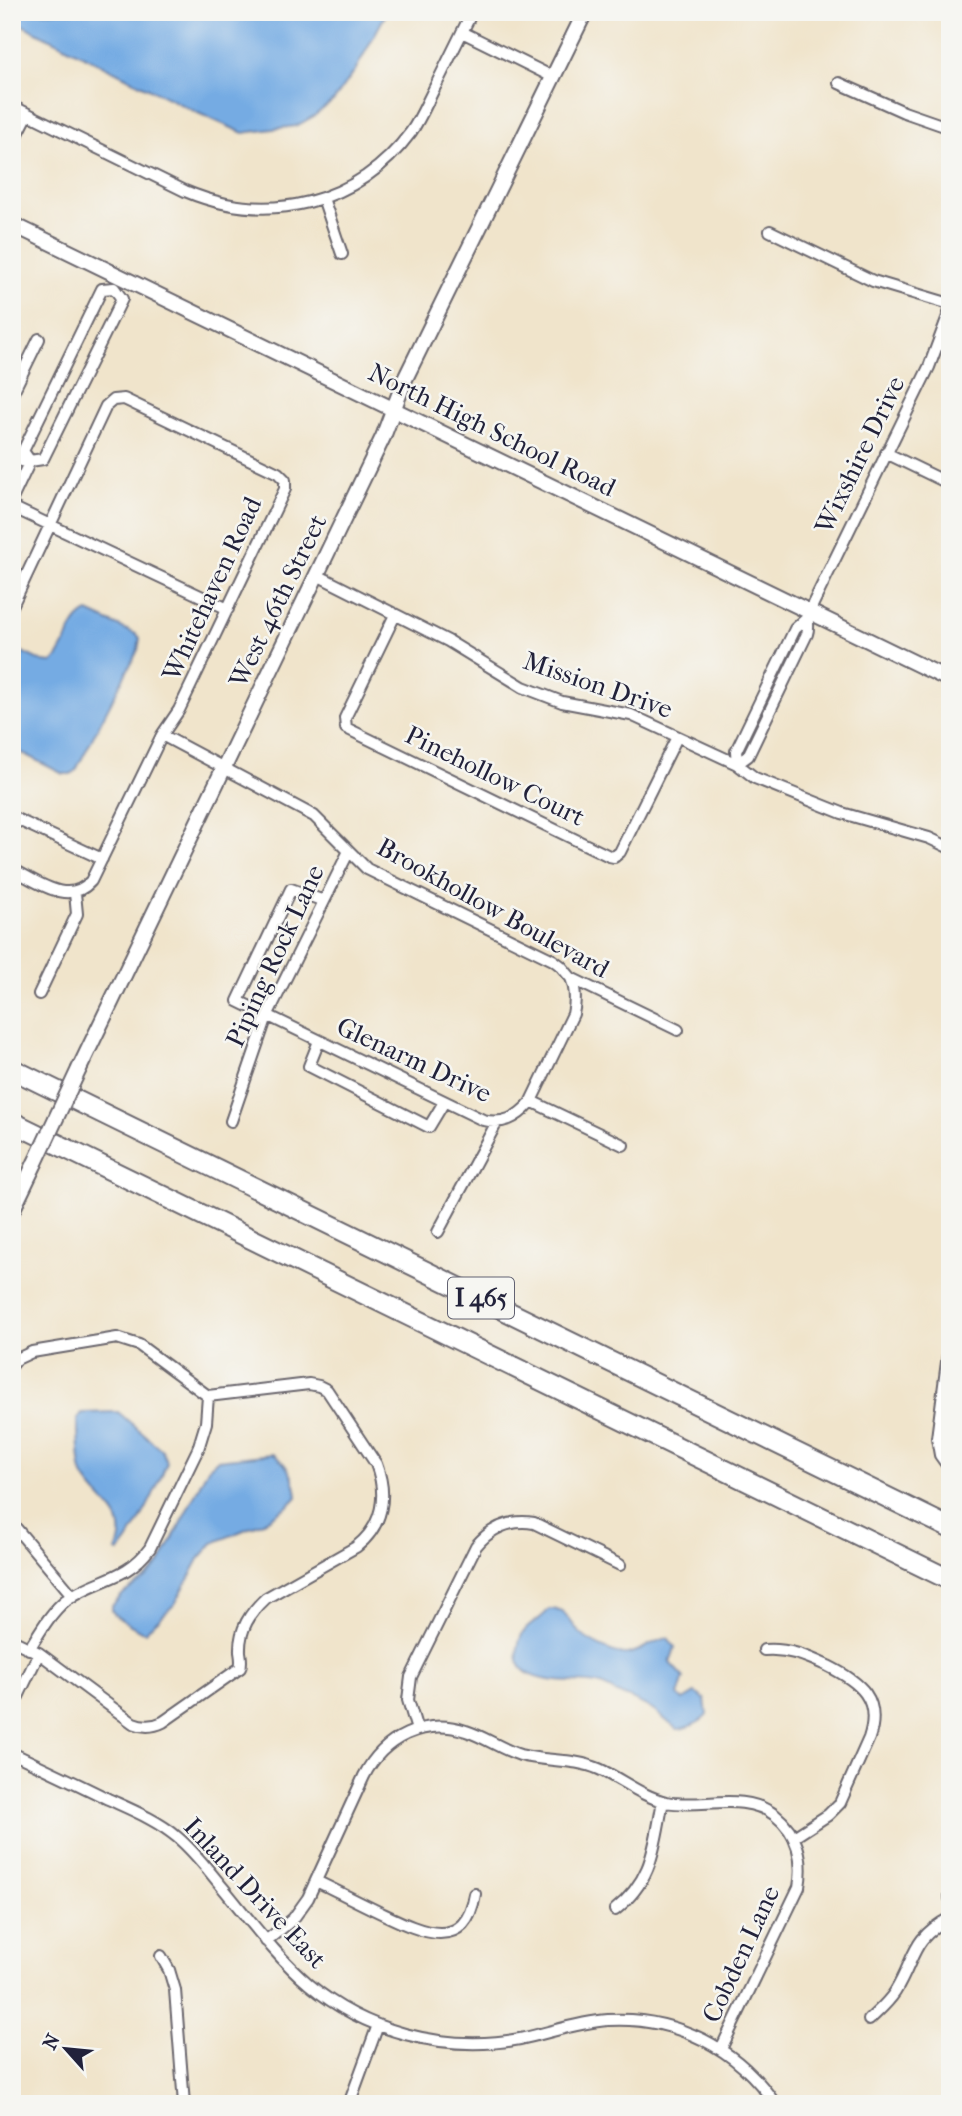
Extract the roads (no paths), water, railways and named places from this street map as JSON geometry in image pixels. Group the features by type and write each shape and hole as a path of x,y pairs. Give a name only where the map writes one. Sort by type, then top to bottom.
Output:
{"highway":[{"name":"I 465","path":"12,1069 950,1528"},
{"name":"I 465","path":"12,1122 950,1580"}],"street":[{"path":"12,107 187,191 217,202 254,208 296,205 323,198 363,178 401,144 417,123 472,12"},
{"name":"West 46th Street","path":"12,1211 383,437 405,379 585,12"},
{"path":"462,32 553,77"},
{"path":"839,83 904,112 950,128"},
{"path":"12,145 28,114"},
{"path":"323,198 342,254"},
{"name":"North High School Road","path":"12,224 117,282 393,410 808,615 950,680"},
{"path":"770,231 873,282 950,304"},
{"path":"12,456 29,463 43,459 122,299 117,282 102,289 23,450 29,463"},
{"name":"Wixshire Drive","path":"737,764 748,755 807,634 808,615 929,366 950,311"},
{"path":"12,394 39,340"},
{"path":"64,368 83,378"},
{"name":"Whitehaven Road","path":"50,524 106,406 113,400 124,399 278,472 285,480 285,489 179,710 162,735 91,881 75,893"},
{"path":"886,453 950,484"},
{"path":"12,499 29,463"},
{"path":"12,507 228,609"},
{"path":"12,606 50,524"},
{"name":"Mission Drive","path":"317,575 448,641 523,687 562,702 631,715 737,764 755,778 842,813 929,838 950,848"},
{"name":"Pinehollow Court","path":"396,615 345,718 346,728 608,856 614,857 620,852 677,737"},
{"path":"162,735 225,768"},
{"name":"Brookhollow Boulevard","path":"225,768 314,816 367,869 554,960 571,978 678,1030"},
{"path":"12,817 102,859"},
{"name":"Piping Rock Lane","path":"231,1121 267,1016 349,851"},
{"path":"12,869 60,892 75,893 77,914 39,995"},
{"name":"Glenarm Drive","path":"324,901 290,889 238,1001 478,1118 506,1121 519,1114 531,1101 573,1014 576,999 571,978"},
{"path":"319,1041 309,1066 429,1127 444,1102"},
{"path":"531,1101 623,1146"},
{"path":"438,1232 497,1122"},
{"path":"12,1365 17,1359 32,1352 117,1338 139,1345 208,1396 309,1384 325,1389 332,1395 371,1455 381,1475 384,1494 382,1508 373,1529 356,1547 266,1598 254,1609 245,1624 241,1640 240,1668 160,1723 143,1726 133,1723 34,1651 15,1641 12,1654"},
{"path":"950,1339 937,1443 940,1455 950,1469"},
{"path":"12,1709 50,1616 73,1596 122,1574 150,1548 198,1449 206,1423 208,1396"},
{"path":"12,1520 73,1596"},
{"path":"417,1730 408,1700 411,1677 476,1546 488,1534 506,1524 534,1523 620,1565"},
{"path":"266,1941 293,1919 308,1898 372,1761 391,1742 417,1730 433,1727 455,1728 517,1754 591,1766 645,1795 663,1801 738,1802 753,1805 777,1817 794,1837 828,1815 840,1803 869,1738 872,1712 864,1692 844,1674 797,1653 764,1650"},
{"name":"Inland Drive East","path":"12,1753 148,1818 171,1832 202,1862 285,1963 316,1991 347,2011 378,2025 430,2040 477,2043 519,2039 590,2022 630,2020 673,2027 721,2049 750,2073 775,2104"},
{"path":"615,1910 636,1890 647,1871 663,1801"},
{"name":"Cobden Lane","path":"721,2049 799,1887 801,1859 794,1837"},
{"path":"950,1880 950,1898"},
{"path":"316,1881 416,1929 438,1934 461,1927 472,1909 475,1894"},
{"path":"869,2020 895,1992 922,1937 934,1926 950,1918"},
{"path":"161,1956 175,1990 184,2104"},
{"path":"349,2104 378,2025"}],"water":[{"path":"12,12 387,12 356,69 334,100 296,126 243,133 12,20"},
{"path":"88,612 140,638 138,650 76,770 72,774 63,774 12,748 12,647 43,662 52,663 76,622"},
{"path":"118,1412 162,1450 167,1462 134,1531 119,1552 116,1551 120,1538 117,1517 89,1485 81,1470 77,1420 82,1413"},
{"path":"273,1454 290,1472 297,1497 263,1522 213,1543 199,1559 175,1604 145,1632 117,1617 112,1606 160,1564 208,1468 217,1460"},
{"path":"549,1609 563,1613 582,1635 615,1652 632,1653 668,1638 675,1647 670,1663 684,1678 678,1695 683,1700 695,1693 705,1699 707,1715 694,1725 677,1729 647,1707 602,1685 542,1679 530,1674 521,1667 517,1655 520,1639 525,1630"}]}
